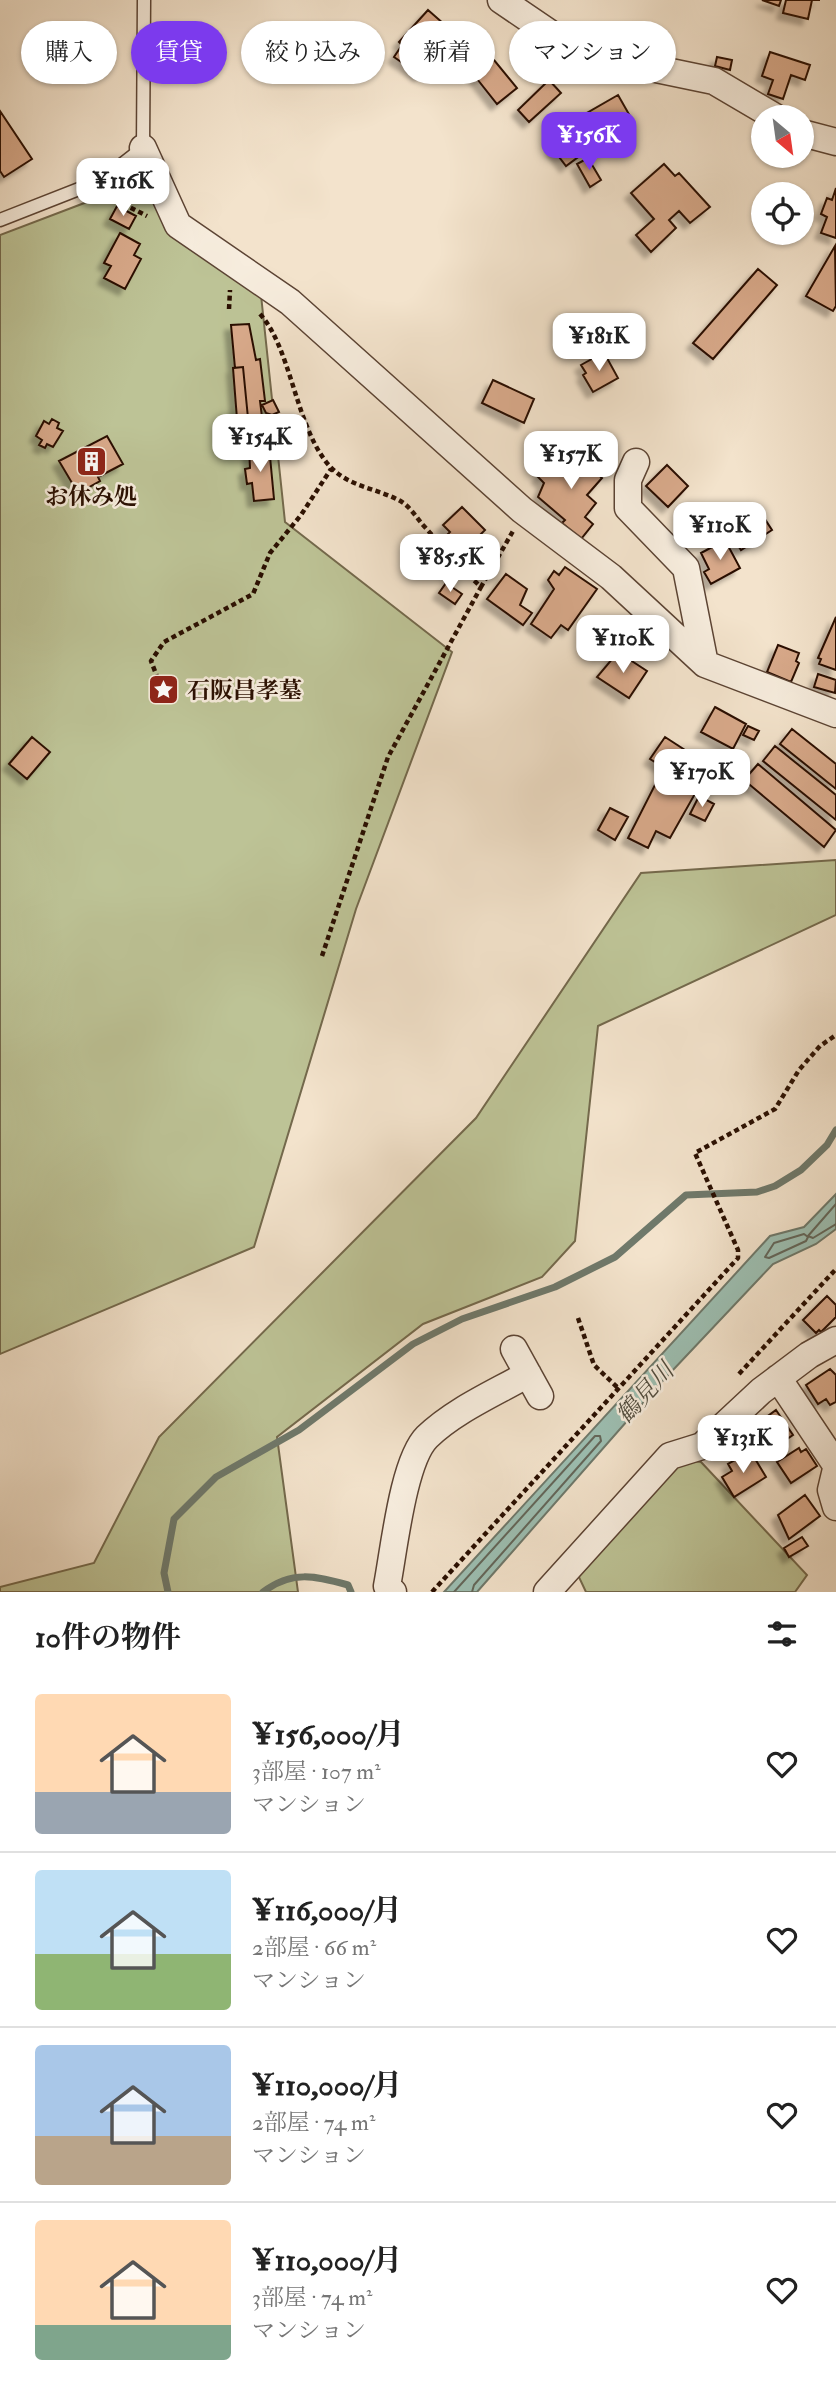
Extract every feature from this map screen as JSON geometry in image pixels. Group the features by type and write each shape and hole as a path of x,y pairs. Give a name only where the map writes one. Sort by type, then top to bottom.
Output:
{"street":[{"path":"502,0 579,53 713,81 754,105"},
{"path":"814,136 836,142"},
{"path":"143,148 178,225 290,302 523,510 611,576 705,664 836,715"},
{"path":"636,461 628,480 628,508 685,568 705,664"},
{"path":"547,1592 670,1456 702,1446 714,1438 778,1378 836,1340"},
{"path":"393,1592 387,1586 409,1469 411,1442 425,1438 446,1422 534,1385 514,1349"},
{"path":"778,1378 836,1467 831,1490 836,1507"}],"lane":[{"path":"0,220 102,180 143,148 144,0"}],"path":[{"path":"88,186 161,223 178,225"},
{"path":"230,282 239,292"},
{"path":"257,311 266,321 299,410 331,469 368,490 402,502 460,568 481,587"},
{"path":"158,679 151,661 164,642 253,594 270,553 301,515 331,469"},
{"path":"322,956 388,757 481,587 502,555 523,510"},
{"path":"432,1592 738,1258 738,1250 695,1153 775,1109 800,1070 820,1046 836,1035"},
{"path":"738,1375 836,1269"},
{"path":"578,1318 594,1365 617,1387"}],"green space":[{"path":"143,165 173,231 261,295 285,522 452,652 356,909 254,1247 0,1354 0,235 108,194"},
{"path":"836,860 836,915 598,1026 575,1241 542,1277 423,1324 277,1437 298,1592 0,1592 0,1587 94,1563 159,1437 476,1118 641,873"},
{"path":"681,1459 701,1462 807,1575 795,1592 586,1592 577,1573"}],"water":[{"name":"鶴見川","path":"836,1194 836,1229 816,1244 773,1264 656,1388 477,1592 444,1592 770,1236 804,1227"}],"building":[{"path":"762,0 781,0 779,6"},
{"path":"786,0 812,0 808,19 783,13"},
{"path":"428,10 441,21 418,21"},
{"path":"770,52 810,65 805,80 791,75 783,99 768,94 773,80 762,76"},
{"path":"717,57 732,60 730,70 715,66"},
{"path":"495,61 509,78 509,84 514,84 517,88 497,104 481,84 495,84"},
{"path":"545,84 553,84 561,93 529,122 518,110"},
{"path":"618,95 634,123 587,149 574,126 582,121 580,117"},
{"path":"0,111 32,159 4,177 0,171"},
{"path":"573,135 585,152 566,166 553,149"},
{"path":"588,158 601,180 590,187 577,164"},
{"path":"664,164 675,176 679,173 710,207 690,223 679,211 669,220 676,228 651,252 636,235 654,219 631,193"},
{"path":"836,188 836,238 821,233 827,217 821,214 827,198 832,200"},
{"path":"117,206 136,216 129,229 110,219"},
{"path":"120,233 140,244 134,255 141,259 125,289 104,278 111,266 104,263"},
{"path":"835,246 836,306 833,311 806,296"},
{"path":"758,269 777,285 713,359 693,343"},
{"path":"249,324 256,360 260,359 265,401 260,401 262,417 248,418 243,367 235,368 231,325"},
{"path":"599,355 603,360 607,358 618,378 593,392 583,375 586,373 581,365"},
{"path":"243,367 248,418 237,419 233,368"},
{"path":"493,380 534,399 524,423 482,403"},
{"path":"273,400 279,412 272,415 266,413 262,405"},
{"path":"52,419 59,423 57,428 63,431 53,447 47,444 45,448 39,445 42,440 36,436 44,421 49,424"},
{"name":"お休み処","path":"107,436 123,464 98,477 100,481 82,491 80,485 75,488 59,461"},
{"path":"269,446 274,499 254,501 252,483 247,484 245,469 250,468 249,448"},
{"path":"574,447 593,462 589,467 602,478 587,495 596,503 585,517 593,524 581,539 562,523 565,520 538,497 544,483 538,477 548,465 555,470"},
{"path":"667,465 688,486 668,507 646,486"},
{"path":"462,507 485,530 461,554 444,538 450,532 443,525"},
{"path":"757,507 772,530 741,550 726,527"},
{"path":"725,540 740,568 711,584 704,572 709,569 701,553"},
{"path":"565,567 597,589 568,630 561,625 551,638 531,624 554,589 548,580 554,571 559,575"},
{"path":"506,574 527,589 520,605 532,613 523,625 487,599"},
{"path":"446,583 462,594 455,604 439,593"},
{"path":"836,617 836,670 819,664 821,659 818,658"},
{"path":"778,645 799,653 796,661 799,663 791,682 767,672"},
{"path":"618,652 647,671 629,698 597,677"},
{"path":"818,674 836,680 835,693 814,687"},
{"path":"715,707 746,724 733,749 701,732"},
{"path":"748,726 759,731 754,740 743,735"},
{"path":"792,729 836,764 836,789 780,744"},
{"path":"32,737 50,752 27,779 9,764"},
{"path":"665,737 688,752 671,772 650,759"},
{"path":"775,746 836,795 836,820 763,761"},
{"path":"692,754 716,770 706,786 699,782 696,786 685,780 688,775 682,771"},
{"path":"758,764 836,830 824,847 744,780"},
{"path":"664,777 696,792 670,838 656,831 648,848 628,838 658,779 662,781"},
{"path":"699,796 714,804 705,821 690,814"},
{"path":"610,808 628,817 615,840 598,830"},
{"path":"827,1296 836,1305 836,1317 821,1332 819,1330 816,1333 803,1320"},
{"path":"830,1369 836,1375 836,1402 830,1405 826,1399 818,1404 806,1385"},
{"path":"776,1410 793,1435 766,1453 750,1429"},
{"path":"743,1432 751,1445 742,1450 735,1438"},
{"path":"799,1448 801,1452 806,1449 817,1466 791,1483 777,1462"},
{"path":"746,1454 749,1459 754,1457 766,1477 734,1497 722,1477 732,1471 728,1464"},
{"path":"805,1495 820,1516 789,1539 778,1515"},
{"path":"802,1537 808,1546 789,1557 784,1548"}],"waterway":[{"path":"168,1592 164,1573 174,1519 216,1477 299,1430 413,1344 462,1319 555,1287 615,1257 686,1195 757,1192 775,1186 801,1170 827,1145 836,1130"},
{"path":"263,1592 284,1580 304,1577 348,1585 351,1592"}],"place":[{"name":"お休み処","path":"91,462"},
{"name":"石阪昌孝墓","path":"164,690"}]}
